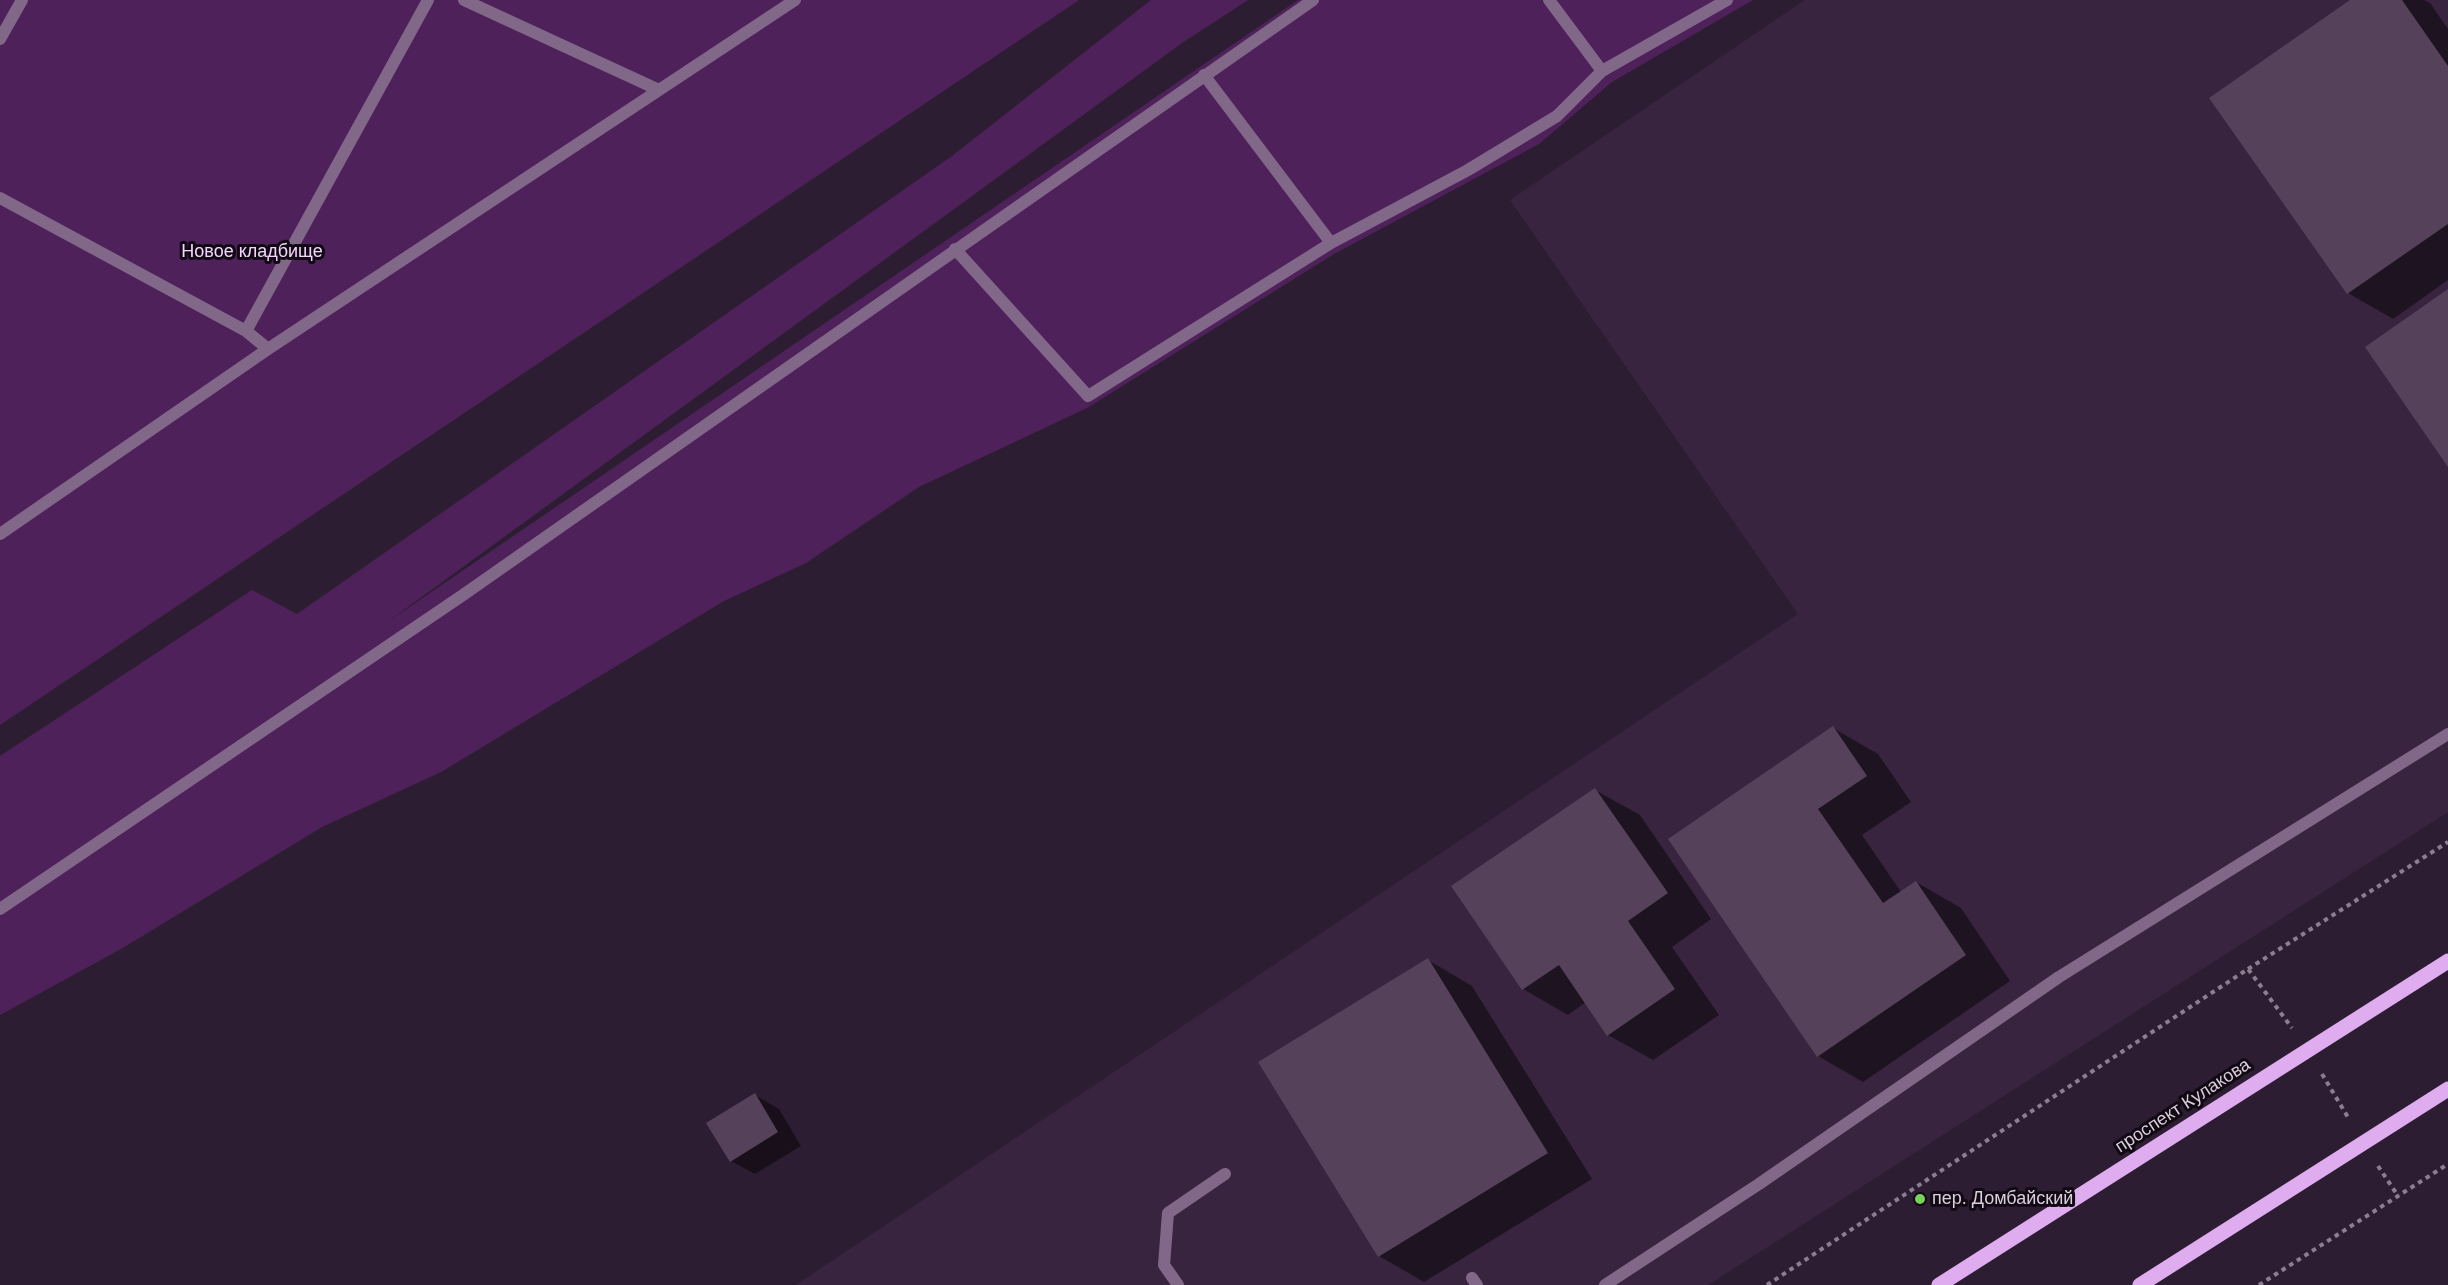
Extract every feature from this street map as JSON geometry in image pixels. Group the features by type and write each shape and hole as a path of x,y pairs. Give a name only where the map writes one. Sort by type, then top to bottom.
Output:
{"main road":[{"name":"проспект Кулакова","path":"1939,1285 2448,961"},
{"path":"2140,1285 2448,1089"}],"lane":[{"path":"0,39 22,0"},
{"path":"246,331 428,0"},
{"path":"464,0 659,90"},
{"path":"0,534 268,349 795,0"},
{"path":"0,909 453,602 1313,0"},
{"path":"1549,0 1602,71"},
{"path":"956,249 1088,396 1331,243 1468,170 1557,116 1602,71 1727,0"},
{"path":"1204,75 1331,243"},
{"path":"0,198 246,331 268,349"},
{"path":"1605,1285 1759,1184 2058,977 2448,734"},
{"path":"1178,1285 1164,1265 1168,1214 1225,1174"}],"path":[{"path":"1767,1285 2247,969 2448,842"},
{"path":"2247,969 2308,1050 2362,1142 2398,1196"},
{"path":"2259,1285 2448,1164"}],"shaded area":[{"path":"1805,0 2448,0 2448,812 1708,1285 796,1285 1798,614 1510,200"}],"green space":[{"name":"Новое кладбище","path":"0,0 1079,0 0,725"},
{"path":"1151,0 1248,0 1182,43 386,623 1298,0 1753,0 1612,82 1539,144 1334,254 1087,408 919,487 806,563 724,601 441,772 322,827 121,949 0,1015 0,756 252,590 297,614 952,156"}],"building":[{"path":"2350,0 2402,0 2448,66 2448,224 2347,294 2209,98"},
{"path":"2448,289 2448,467 2365,347"},
{"path":"1833,726 1867,776 1818,809 1883,903 1916,881 1966,955 1817,1057 1668,839"},
{"path":"1595,788 1668,893 1628,921 1675,989 1607,1036 1559,965 1522,990 1451,886"},
{"path":"1428,958 1548,1153 1378,1257 1258,1062"},
{"path":"755,1093 778,1132 730,1162 706,1123"}],"place":[{"name":"пер. Домбайский","path":"1920,1199"}]}
